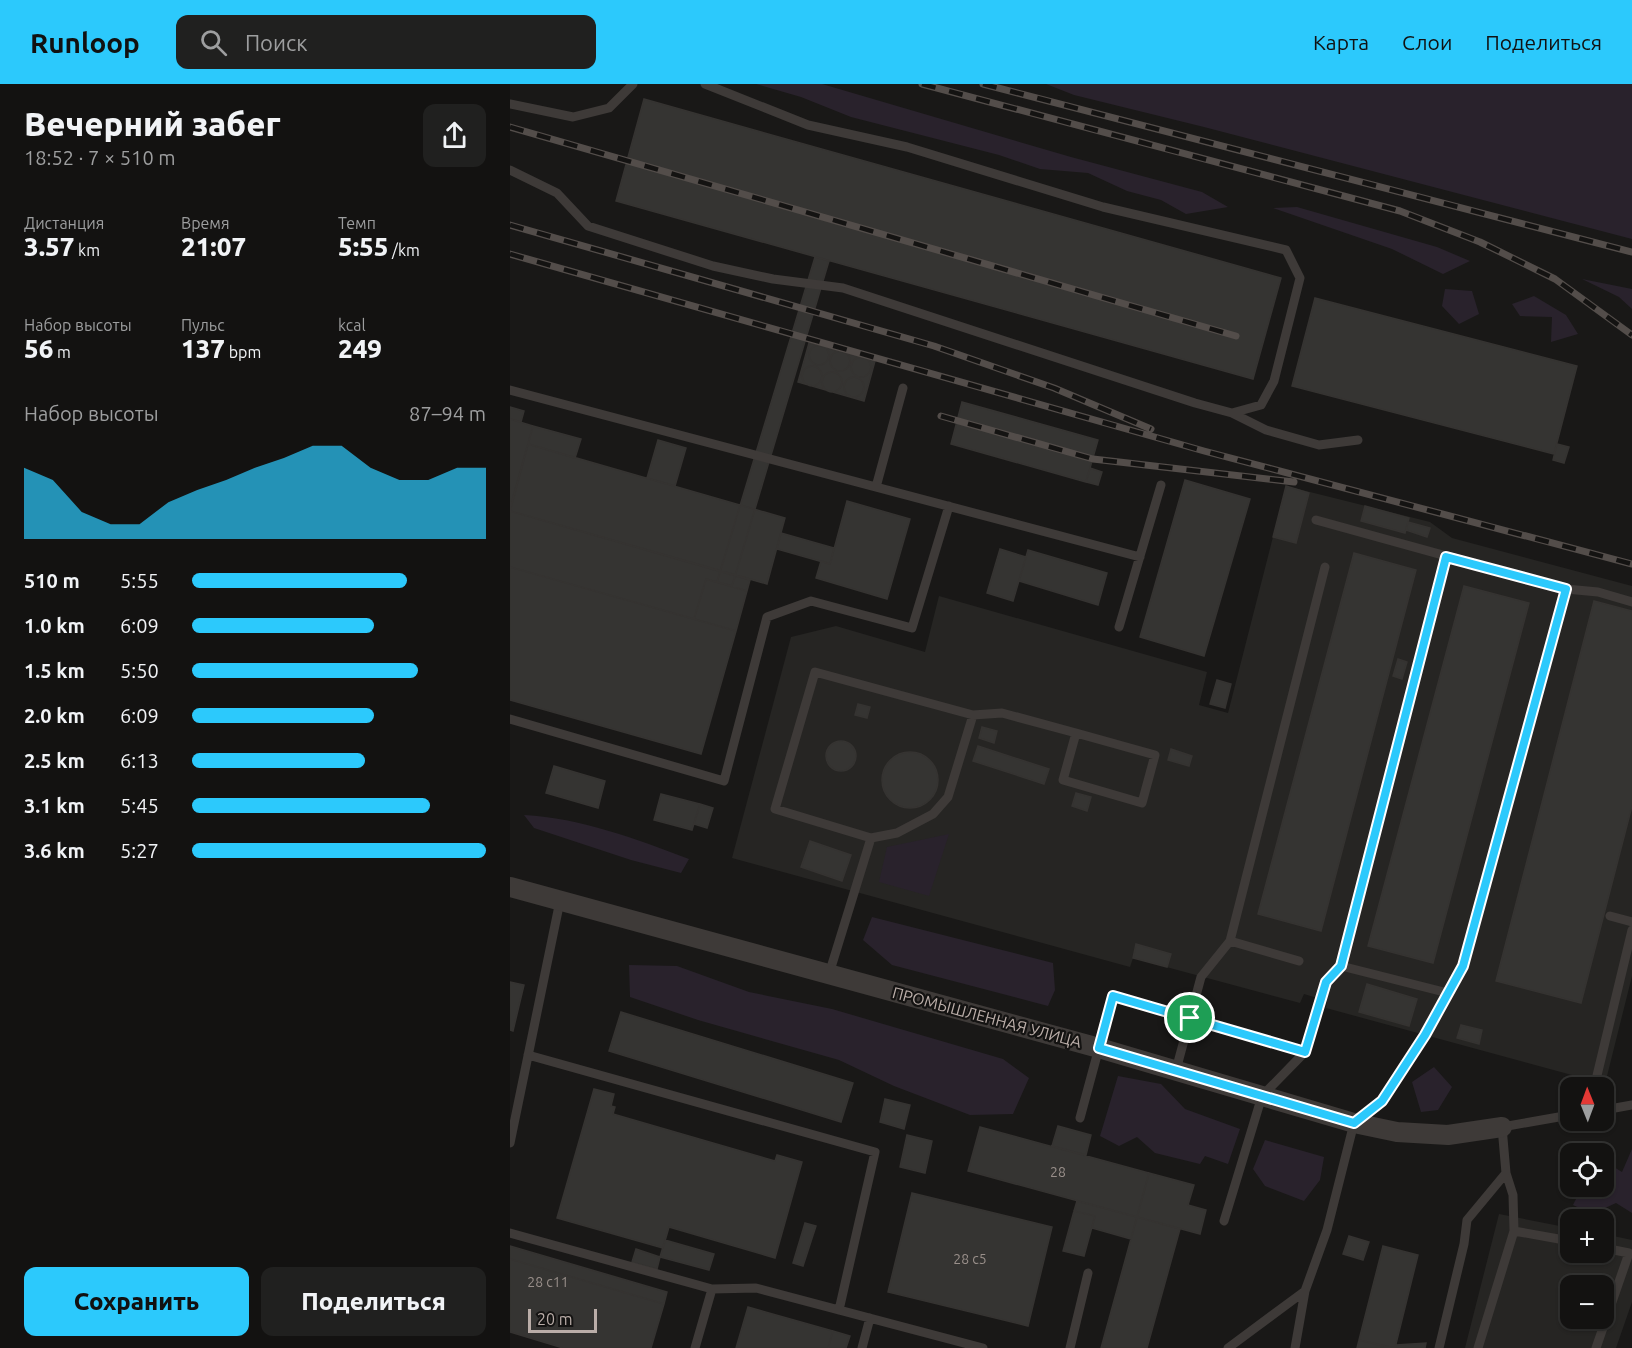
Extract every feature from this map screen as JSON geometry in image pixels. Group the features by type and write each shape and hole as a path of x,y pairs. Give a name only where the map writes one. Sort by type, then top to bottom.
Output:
{"street":[{"name":"ПРОМЫШЛЕННАЯ УЛИЦА","path":"510,886 1099,1048 1354,1123 1397,1132 1448,1135 1502,1127"}],"lane":[{"path":"510,104 573,117 609,108 633,84"},
{"path":"705,84 808,125 907,147 1103,207 1286,250 1300,278 1274,381 1261,405 1232,413"},
{"path":"510,170 557,193 588,226 713,266 773,279 843,288 1232,413 1266,430 1319,445 1358,440"},
{"path":"876,487 903,388"},
{"path":"510,390 1140,557"},
{"path":"1119,627 1161,485"},
{"path":"510,719 724,781 767,617 811,601 912,628 949,506"},
{"path":"1316,520 1566,589 1598,592 1632,602"},
{"path":"1224,1221 1262,1096 1305,1052 1326,982 1341,966 1446,557"},
{"path":"1176,1070 1201,977 1230,941 1325,567"},
{"path":"1294,1348 1305,1291 1327,1230 1354,1123 1382,1101 1425,1035 1463,966 1566,589"},
{"path":"973,715 948,797 933,814 897,833 872,838 775,809 815,672 973,715 1002,713 1076,733 1155,755 1142,803 1063,780 1076,733"},
{"path":"830,974 872,838"},
{"path":"510,1143 560,901"},
{"path":"1610,916 1632,922"},
{"path":"1597,1077 1632,930"},
{"path":"1230,941 1299,961"},
{"path":"1341,966 1448,993"},
{"path":"1080,1118 1113,996 1305,1052"},
{"path":"528,1055 875,1152 839,1310"},
{"path":"1614,1108 1632,1105"},
{"path":"1478,1348 1514,1231 1513,1195 1506,1173 1502,1127 1560,1117"},
{"path":"1439,1348 1464,1245 1467,1220 1506,1173"},
{"path":"1514,1231 1560,1239"},
{"path":"510,1233 712,1289 756,1288 983,1348"},
{"path":"1596,1348 1629,1253 1614,1250"},
{"path":"1070,1348 1088,1273"},
{"path":"695,1348 712,1289"},
{"path":"1228,1348 1305,1291"},
{"path":"862,1348 870,1318"}],"shaded area":[{"path":"756,84 822,84 1071,157 1202,192 1228,207 1186,214 1161,200 1127,191 1088,173 1040,169 999,155 851,117 801,97"},
{"path":"1046,84 1632,84 1632,239 1074,95"},
{"path":"1297,207 1437,247 1470,261 1443,274 1392,249 1273,208"},
{"path":"1582,279 1632,289 1632,309 1619,297"},
{"path":"1445,289 1472,291 1479,314 1459,324 1442,306"},
{"path":"1534,296 1566,315 1578,334 1551,342 1552,317 1520,316 1512,304"},
{"path":"1286,486 1430,522 1452,538 1632,586 1632,976 1607,1077 1579,1077 1326,1008 1327,1001 1304,994 1300,1003 1133,958 1130,967 732,858 791,637 836,626 925,652 939,596 1207,672 1199,705 1228,713"},
{"path":"524,815 587,825 629,837 689,859 681,873 631,860 534,828"},
{"path":"949,834 929,896 879,882 887,847"},
{"path":"872,917 1053,963 1055,990 1048,1006 892,965 863,940"},
{"path":"629,965 677,966 749,992 832,1009 1003,1059 1029,1078 1013,1114 970,1115 894,1086 839,1060 698,1020 630,997"},
{"path":"1434,1067 1452,1087 1438,1110 1421,1112 1412,1082"},
{"path":"1118,1076 1161,1084 1185,1109 1240,1129 1228,1164 1205,1156 1200,1164 1155,1153 1137,1137 1119,1146 1100,1136"},
{"path":"1265,1140 1324,1157 1320,1180 1304,1201 1265,1186 1253,1169"},
{"path":"1632,1149 1632,1213 1616,1203 1603,1209 1581,1209 1573,1205 1577,1197 1614,1197 1614,1167 1622,1172"},
{"path":"1499,1214 1560,1226 1560,1263 1614,1263 1614,1236 1632,1240 1632,1302 1616,1348 1465,1348"}],"building":[{"path":"644,99 1281,278 1253,379 616,201"},
{"path":"815,257 829,261 732,586 717,582"},
{"path":"1315,298 1577,366 1554,454 1292,386"},
{"path":"809,343 875,361 864,401 798,382"},
{"path":"819,345 826,348 829,355 826,362 819,365 812,362 809,355 812,348"},
{"path":"840,351 847,354 850,361 847,368 840,371 833,368 830,361 833,354"},
{"path":"861,357 868,360 871,367 868,374 861,377 854,374 851,367 854,360"},
{"path":"812,366 819,369 822,376 819,383 812,386 805,383 802,376 805,369"},
{"path":"832,372 839,375 842,382 839,389 832,392 825,389 822,382 825,375"},
{"path":"854,377 861,380 864,387 861,394 854,397 847,394 844,387 847,380"},
{"path":"962,402 1098,440 1086,482 951,444"},
{"path":"510,407 524,411 521,422 510,419"},
{"path":"510,419 533,426 510,508"},
{"path":"533,426 581,439 575,458 528,444"},
{"path":"658,440 686,448 675,486 647,478"},
{"path":"528,444 785,518 767,584 510,511"},
{"path":"1557,444 1569,447 1564,463 1553,460"},
{"path":"1090,468 1102,472 1098,485 1086,482"},
{"path":"1185,480 1250,499 1204,656 1140,637"},
{"path":"1286,486 1309,493 1296,543 1273,537"},
{"path":"847,501 910,519 887,599 816,578 821,561 830,564"},
{"path":"1365,506 1409,518 1405,533 1361,521"},
{"path":"510,511 750,580 747,591 706,579 694,619 510,567"},
{"path":"1408,522 1430,528 1427,537 1406,530"},
{"path":"781,533 834,548 830,564 777,549"},
{"path":"1000,549 1026,557 1013,601 987,593"},
{"path":"1028,550 1107,573 1098,605 1019,581"},
{"path":"1354,553 1416,570 1321,931 1258,914"},
{"path":"510,567 736,631 701,754 510,700"},
{"path":"706,579 747,591 736,631 694,619"},
{"path":"1464,586 1529,603 1433,963 1368,946"},
{"path":"1594,601 1632,611 1632,806 1581,1003 1496,981"},
{"path":"1398,659 1407,662 1402,679 1393,676"},
{"path":"1217,680 1231,684 1225,708 1210,704"},
{"path":"858,704 870,707 867,718 855,715"},
{"path":"982,727 997,731 994,743 979,738"},
{"path":"841,741 852,745 856,756 852,767 841,771 830,767 826,756 830,745"},
{"path":"978,746 1049,769 1044,784 973,761"},
{"path":"1171,749 1192,756 1189,766 1168,760"},
{"path":"910,752 925,757 933,765 938,780 933,795 925,803 910,808 895,803 887,795 882,780 887,765 895,757"},
{"path":"554,766 605,781 598,808 546,793"},
{"path":"1076,793 1091,797 1087,811 1072,806"},
{"path":"661,794 700,804 692,830 654,820"},
{"path":"700,804 713,808 707,828 694,824"},
{"path":"810,841 851,855 842,881 801,867"},
{"path":"1136,944 1171,954 1167,967 1133,958"},
{"path":"510,982 524,985 513,1031 510,1030"},
{"path":"1367,984 1417,999 1409,1026 1359,1012"},
{"path":"621,1012 853,1083 841,1122 609,1051"},
{"path":"1461,1025 1482,1030 1479,1044 1457,1038"},
{"path":"594,1089 614,1094 611,1106 615,1107 613,1114 775,1161 777,1155 802,1162 775,1258 669,1227 663,1248 557,1218"},
{"path":"885,1099 910,1105 904,1129 880,1122"},
{"path":"1058,1126 1091,1135 1086,1155 1052,1146"},
{"path":"980,1127 1149,1173 1137,1217 968,1171"},
{"path":"907,1135 932,1141 925,1173 900,1167"},
{"path":"1149,1173 1194,1185 1188,1205 1206,1210 1200,1234 1137,1217"},
{"path":"912,1193 1052,1227 1028,1326 888,1292"},
{"path":"1077,1201 1137,1217 1131,1239 1092,1228 1095,1216 1074,1211"},
{"path":"1074,1211 1095,1216 1084,1256 1063,1251"},
{"path":"1137,1217 1180,1229 1147,1348 1101,1348"},
{"path":"805,1223 816,1226 803,1266 793,1263"},
{"path":"1349,1236 1369,1242 1363,1260 1343,1254"},
{"path":"665,1240 714,1254 709,1270 660,1257"},
{"path":"510,1246 667,1292 664,1304 510,1259"},
{"path":"1383,1246 1418,1255 1395,1348 1359,1340"},
{"path":"636,1249 660,1257 657,1269 632,1262"},
{"path":"510,1259 664,1304 651,1348 563,1348 510,1332"},
{"path":"748,1307 833,1331 828,1348 736,1348"},
{"path":"833,1331 850,1336 846,1348 828,1348"},
{"path":"1359,1340 1391,1348 1357,1348"},
{"path":"1426,1343 1425,1348 1395,1348 1396,1345"}],"railway":[{"path":"922,84 1400,211 1480,242 1555,279 1632,335"},
{"path":"983,84 1632,252"},
{"path":"510,127 1236,336"},
{"path":"510,225 934,346 1054,388 1151,429"},
{"path":"510,254 1204,451 1632,564"},
{"path":"941,416 1093,459 1294,482"}],"route":[{"path":"1446,557 1566,589 1463,966 1425,1035 1382,1101 1354,1123 1099,1048 1113,996 1190,1018 1305,1052 1326,982 1341,966 1446,557"}]}
